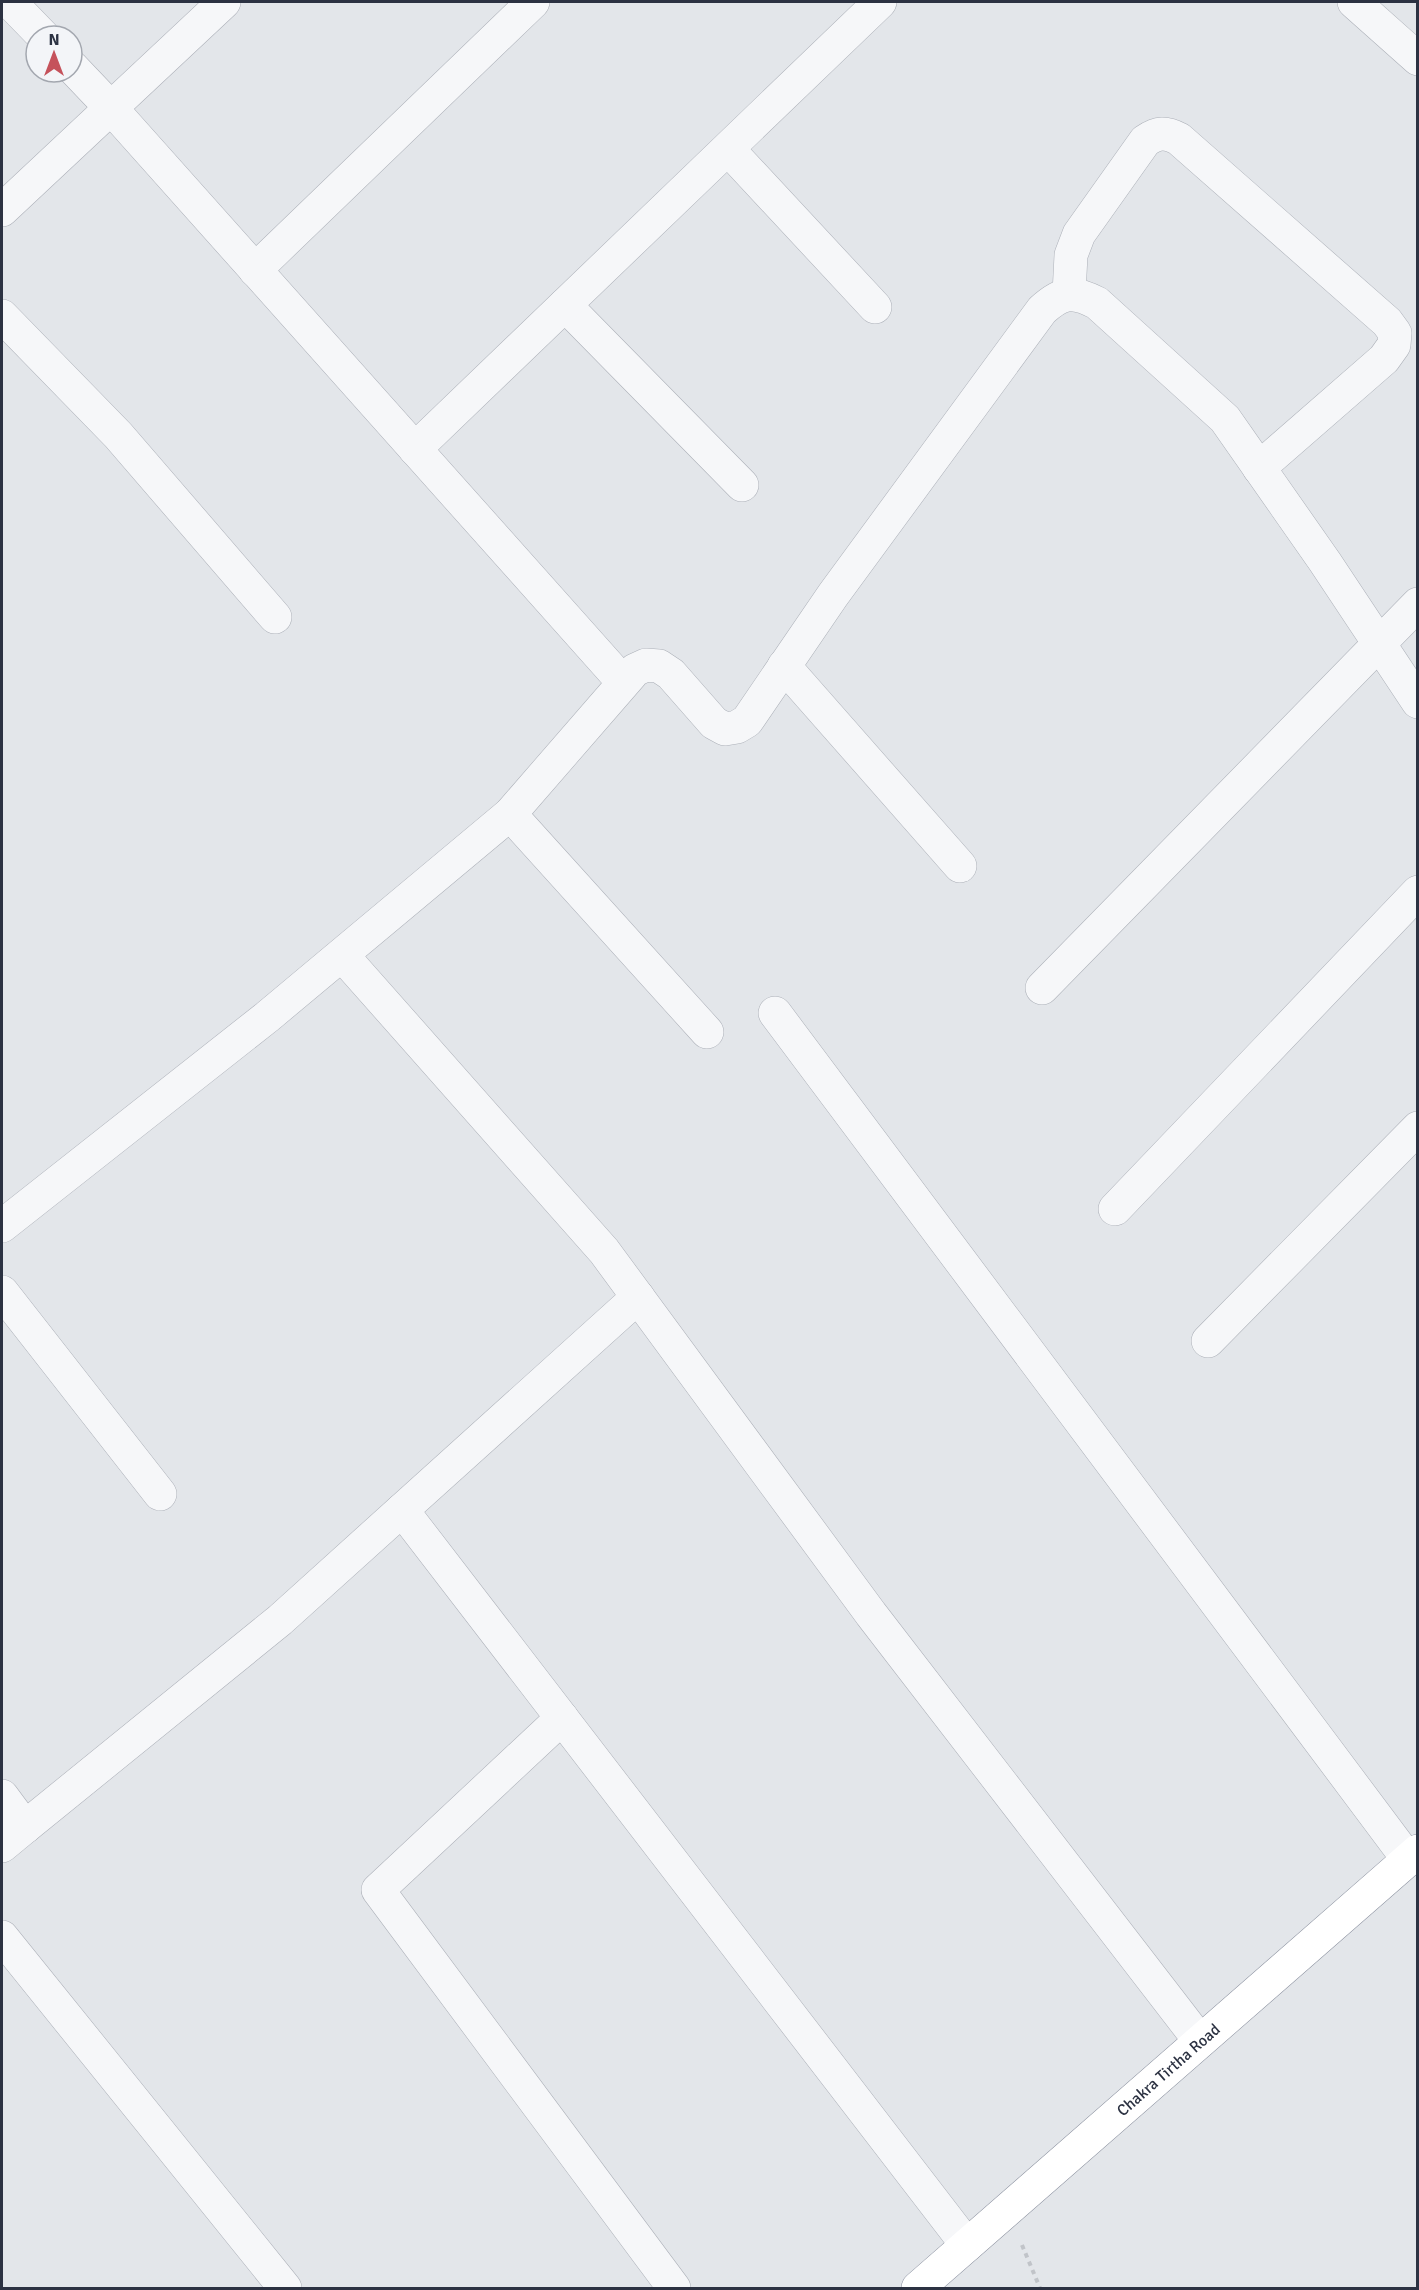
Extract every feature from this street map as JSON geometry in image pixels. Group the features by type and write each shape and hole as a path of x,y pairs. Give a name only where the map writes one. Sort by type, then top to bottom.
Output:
{"highway":[{"name":"Chakra Tirtha Road","path":"918,2289 1413,1855"}],"street":[{"path":"10,2 31,24"},
{"path":"2,210 224,2"},
{"path":"255,270 532,2"},
{"path":"415,449 880,2"},
{"path":"1354,2 1418,59"},
{"path":"84,80 623,682"},
{"path":"1069,294 1071,255 1079,234 1145,141 1155,134 1167,133 1179,139 1387,322 1395,333 1394,345 1384,359 1259,468"},
{"path":"728,149 875,307"},
{"path":"2,1226 267,1017 510,814 635,670 646,664 659,666 671,674 714,723 725,729 737,727 747,721 833,595 1042,310 1055,299 1069,294 1082,295 1097,303 1226,419 1418,702"},
{"path":"565,305 742,485"},
{"path":"2,316 118,435 275,617"},
{"path":"1042,987 1418,604"},
{"path":"784,666 960,866"},
{"path":"510,814 707,1032"},
{"path":"1115,1209 1418,892"},
{"path":"342,955 603,1251 871,1614 1200,2041"},
{"path":"775,1013 1413,1855"},
{"path":"1208,1341 1418,1128"},
{"path":"2,1292 160,1494"},
{"path":"2,1796 13,1837 280,1620 638,1297"},
{"path":"402,1510 967,2245"},
{"path":"562,1718 378,1890 674,2289"},
{"path":"2,1937 285,2289"}],"path":[{"path":"1007,2211 1040,2289"}]}
